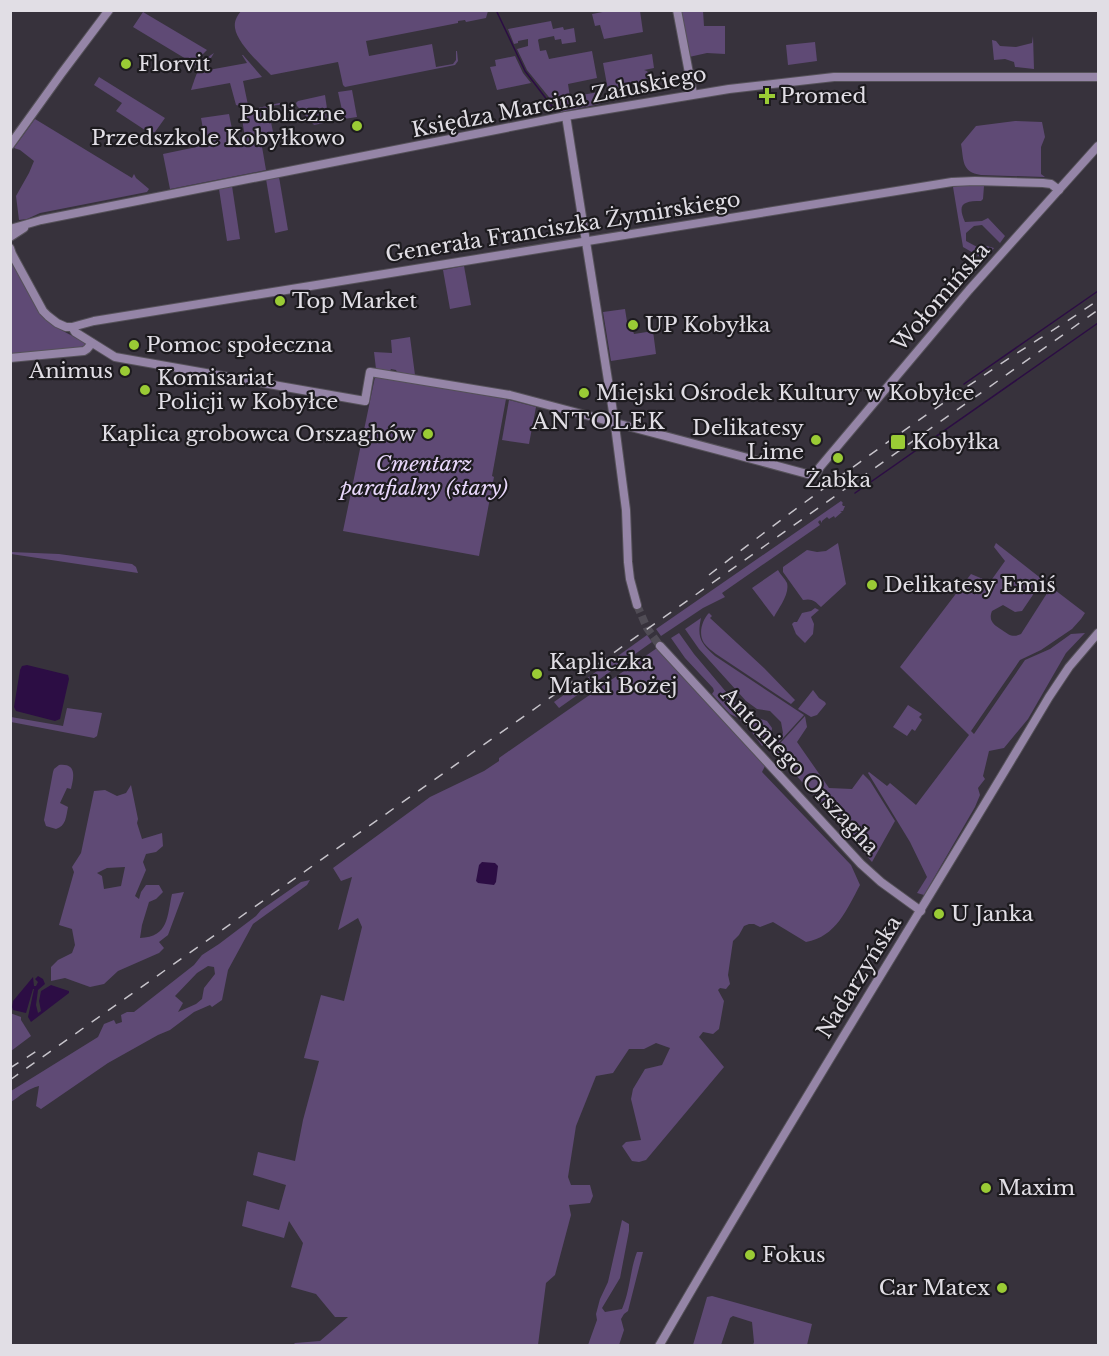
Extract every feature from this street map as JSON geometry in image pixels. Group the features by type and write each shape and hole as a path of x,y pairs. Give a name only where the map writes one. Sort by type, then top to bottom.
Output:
{"street":[{"path":"10,145 109,10"},
{"path":"677,10 693,94"},
{"name":"Księdza Marcina Załuskiego","path":"10,229 33,222 566,116 693,94 834,77 1098,77"},
{"path":"566,116 615,423 626,510 630,579 637,605"},
{"name":"Wołomińska","path":"615,423 814,475 969,290 1098,146"},
{"name":"Generała Franciszka Żymirskiego","path":"72,327 94,321 952,182 1043,183 1051,184 1059,190"},
{"name":"Księdza Marcina Załuskiego","path":"10,237 33,222"},
{"path":"11,251 43,311 66,327 72,327 75,332 115,357 365,401 370,372 510,395 615,423"},
{"path":"10,358 84,351 92,343"},
{"name":"Nadarzyńska","path":"659,1346 747,1194 1068,667 1098,633"},
{"name":"Antoniego Orszagha","path":"660,646 861,864 921,911"}],"green space":[{"path":"241,11 488,11 486,18 466,22 465,20 458,21 458,23 366,41 369,56 432,44 436,67 453,64 457,51 458,61 455,65 345,87 338,62 271,75 250,53 237,34 235,23"},
{"path":"608,11 640,11 643,32 604,39 600,25 595,26 592,14"},
{"path":"681,11 703,11 704,26 725,26 725,54 707,53 689,57"},
{"path":"143,12 207,50 196,65 133,27"},
{"path":"551,21 553,29 574,28 576,42 562,44 561,39 555,40 554,36 539,39 540,51 546,50 549,59 592,51 597,78 568,84 570,97 599,92 600,104 561,112 527,70 517,49 528,46 528,39 514,44 508,29"},
{"path":"1033,36 1034,69 1015,67 1014,62 1005,59 994,60 992,40 1000,46 1016,47 1032,43"},
{"path":"815,42 817,61 788,65 786,45"},
{"path":"214,53 203,71 247,63 243,55 262,77 243,81 248,105 236,105 230,83 191,90 201,65"},
{"path":"652,54 654,68 644,70 649,74 647,78 650,83 608,90 603,63"},
{"path":"515,56 531,83 497,90 490,67 496,66 495,60"},
{"path":"99,77 165,118 155,132 151,134 116,111 122,103 94,85"},
{"path":"352,90 357,117 344,119 338,92"},
{"path":"325,95 329,122 314,125 296,103"},
{"path":"285,103 288,108 278,105 268,107 273,132 260,135 266,170 170,189 163,154 206,145 201,118 229,114 234,139 245,138 241,112"},
{"path":"35,119 132,178 134,174 149,189 147,192 40,213 19,220 16,196 34,161 14,148"},
{"path":"1015,121 1042,122 1045,137 1041,147 1041,174 1045,177 981,175 970,171 963,160 961,144 976,126"},
{"path":"279,177 288,230 275,233 266,179"},
{"path":"232,186 240,239 227,241 219,189"},
{"path":"984,186 983,199 966,203 962,211 965,222 982,221 988,218 1005,236 1000,243 982,225 974,226 966,233 966,241 981,249 987,246 994,248 988,257 982,258 963,247 953,187"},
{"path":"10,256 38,311 54,326 85,343 85,347 11,354"},
{"path":"464,266 471,305 450,309 443,270"},
{"path":"625,309 628,328 634,334 653,331 656,354 611,361 603,312"},
{"path":"410,337 415,375 391,369 390,371 376,369 374,352 392,353 391,340"},
{"name":"Cmentarz parafialny (stary)","path":"375,377 506,399 479,556 343,531"},
{"path":"509,400 536,407 529,444 502,440"},
{"path":"841,501 845,506 835,518 834,516 829,519 827,517 822,523 820,520 818,522 820,525 722,593 725,597 703,608 661,636 656,629"},
{"path":"838,543 846,584 821,607 813,600 803,600 783,572 783,567 807,550 826,551"},
{"path":"996,543 1043,580 1022,611 1015,612 1003,605 992,611 991,620 996,626 1011,635 1021,634 1051,587 1085,613 1072,629 1041,650 1020,660 971,731 974,734 1025,660 1050,649 1071,634 1085,633 1066,653 1028,719 1004,748 989,751 983,776 985,779 978,788 980,795 975,807 924,895 917,893 927,877 910,842 868,773 887,786 890,783 916,805 969,735 900,667 971,574 990,582 1005,561 994,547"},
{"path":"11,552 59,554 132,564 138,573 11,554"},
{"path":"778,570 787,583 787,587 774,617 752,588"},
{"path":"815,608 819,610 811,617 814,624 813,634 805,643 796,634 792,624 797,622 802,613"},
{"path":"709,613 712,616 710,618 795,700 791,704 716,654 705,644 701,631"},
{"path":"701,618 699,630 701,639 715,656 804,715 773,749 783,733 781,722 770,711 757,709 746,701 699,649 685,629"},
{"path":"679,633 738,706 752,716 767,721 772,728 771,738 762,746 748,727 730,714 712,694 713,688 685,658 671,638"},
{"path":"647,635 652,642 559,708 554,702"},
{"path":"657,648 765,766 762,772 851,865 860,885 839,921 833,928 816,939 806,942 773,922 760,927 754,924 744,926 733,941 728,975 730,984 726,989 718,990 724,1001 719,1029 713,1034 703,1032 699,1037 724,1067 646,1160 632,1161 622,1146 626,1142 641,1140 631,1099 633,1089 645,1069 662,1065 670,1048 656,1043 644,1049 629,1049 613,1073 596,1076 576,1126 568,1177 571,1185 590,1185 593,1196 590,1203 569,1205 571,1215 555,1275 546,1283 538,1345 293,1345 320,1341 348,1317 335,1317 316,1294 291,1287 303,1243 289,1221 284,1238 242,1226 247,1201 279,1210 286,1185 253,1175 258,1152 295,1161 319,1061 304,1058 321,995 344,1001 362,927 358,918 338,930 352,877 341,881 333,868 430,797 484,771 499,761 499,758"},
{"path":"813,690 826,704 817,715 811,717 798,709"},
{"path":"908,705 922,714 919,717 922,720 915,731 912,729 907,736 893,727"},
{"path":"67,708 102,713 97,736 94,738 11,722 11,717 63,726"},
{"path":"805,716 807,727 797,742 829,788 852,789 863,774 870,781 895,821 872,862 774,750"},
{"path":"59,765 69,766 73,776 71,789 67,788 60,803 68,807 65,821 56,829 46,826 44,820 53,772"},
{"path":"131,785 142,839 162,833 163,846 156,852 146,854 143,862 146,870 135,896 139,899 146,885 159,885 163,892 149,902 140,938 157,934 162,929 172,894 184,892 168,935 159,942 164,948 159,953 118,971 104,984 90,987 65,978 51,981 51,967 58,960 72,953 75,945 72,929 59,925 74,872 72,867 81,853 94,791 105,790 117,796 126,793","holes":["125,867 121,886 104,889 102,876 97,873 107,868"]},
{"path":"310,880 307,885 253,924 228,970 222,1000 212,1007 210,1005 194,1012 170,1030 108,1063 41,1109 36,1106 39,1086 11,1102 11,1091 98,1037 104,1024 114,1020 116,1024 122,1022 121,1015 134,1012 194,965 202,955 301,882","holes":["208,966 214,967 215,974 204,988 202,999 178,1012 183,1003 175,996 197,973"]},
{"path":"10,1013 21,1017 31,1036 11,1051"},
{"path":"622,1220 629,1224 629,1231 620,1278 602,1308 605,1312 622,1309 637,1252 643,1252 628,1311 621,1319 624,1330 619,1345 588,1345 597,1320 596,1314 600,1299 608,1282"},
{"path":"712,1296 812,1324 807,1345 753,1345 752,1322 733,1316 730,1318 721,1345 693,1345 707,1297"}],"shaded area":[{"path":"27,665 68,675 60,719 55,721 16,711 14,707 20,670 22,666"},
{"path":"482,862 495,863 498,866 494,885 476,881 479,865"},
{"path":"38,976 45,984 38,990 36,1005 38,1013 41,1011 39,1001 41,991 51,985 69,991 69,993 31,1022 28,1017 34,989 26,1013 13,1010 12,1007 13,1001 33,977 34,986 36,986 38,982 35,979"}],"waterway":[{"path":"496,10 525,71 554,109"},
{"path":"964,384 1098,291"},
{"path":"855,493 1098,323"}],"tunnel":[{"path":"637,605 647,628 660,646"}],"railway":[{"path":"709,575 896,436 1098,300"},
{"path":"10,1080 1098,310"},
{"path":"10,1068 43,1047"}],"place":[{"name":"Florvit","path":"126,64"},
{"name":"Promed","path":"767,96"},
{"name":"Publiczne Przedszkole Kobyłkowo","path":"357,126"},
{"name":"Top Market","path":"280,301"},
{"name":"UP Kobyłka","path":"633,325"},
{"name":"Pomoc społeczna","path":"134,345"},
{"name":"Animus","path":"125,371"},
{"name":"Komisariat Policji w Kobyłce","path":"145,390"},
{"name":"Miejski Ośrodek Kultury w Kobyłce","path":"584,393"},
{"name":"Kaplica grobowca Orszaghów","path":"428,434"},
{"name":"Delikatesy Lime","path":"816,440"},
{"name":"Kobyłka","path":"898,442"},
{"name":"Żabka","path":"838,458"},
{"name":"Delikatesy Emiś","path":"872,585"},
{"name":"Kapliczka Matki Bożej","path":"537,674"},
{"name":"U Janka","path":"939,914"},
{"name":"Maxim","path":"986,1188"},
{"name":"Fokus","path":"750,1255"},
{"name":"Car Matex","path":"1002,1288"}],"district":[{"name":"ANTOLEK","path":"599,421"}]}
